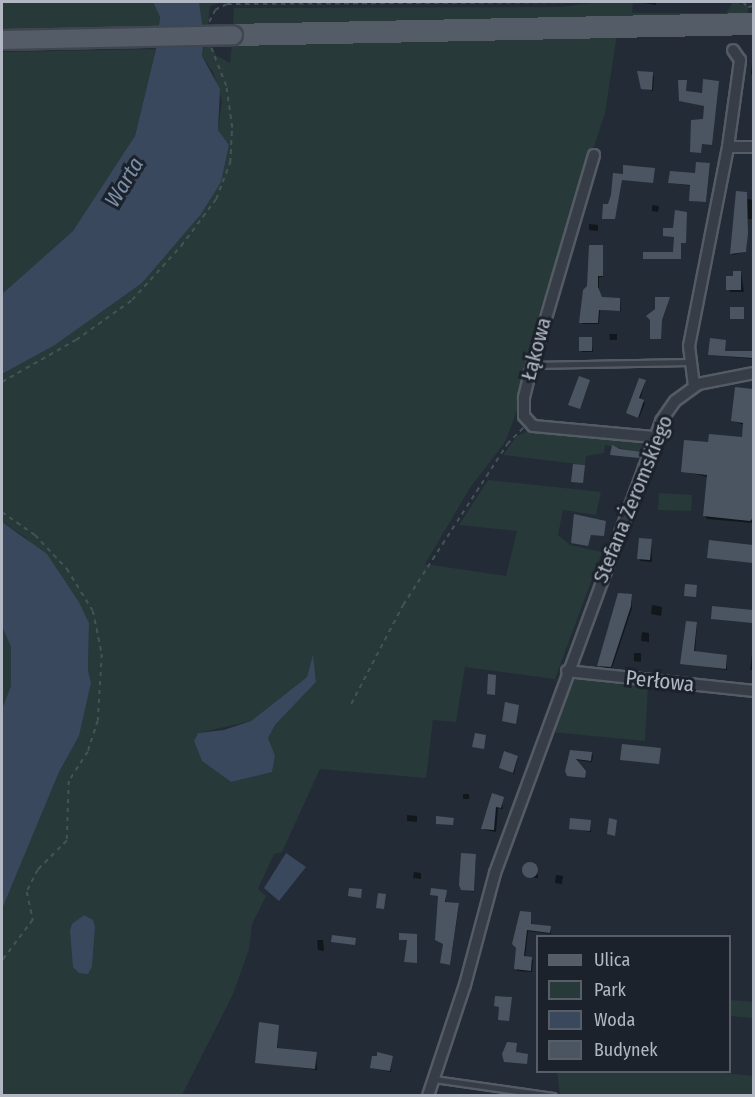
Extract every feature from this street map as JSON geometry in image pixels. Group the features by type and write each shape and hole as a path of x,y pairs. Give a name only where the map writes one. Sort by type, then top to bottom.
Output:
{"main road":[{"path":"2,40 753,24"}],"street":[{"path":"734,50 740,60 728,147 689,362 694,386 714,378 753,373"},
{"path":"728,147 753,147"},
{"name":"Łąkowa","path":"532,426 524,416 524,398 594,155"},
{"name":"Stefana Żeromskiego","path":"428,1095 518,809 654,437 670,406 694,386"},
{"path":"532,426 654,437"},
{"name":"Perłowa","path":"567,671 753,691"}],"lane":[{"path":"532,365 689,362"},
{"path":"434,1079 553,1095"}],"path":[{"path":"209,27 215,10 232,3 588,2"},
{"path":"743,2 748,8 753,6"},
{"path":"2,382 76,340 132,300 181,246 216,199 230,163 232,134 228,96 210,38"},
{"path":"351,704 403,605 507,444 520,429 532,426"},
{"path":"2,512 35,535 67,569 93,611 102,654 98,721 88,752 69,781 67,841 38,870 27,892 33,920 2,961"}],"green space":[{"path":"2,2 153,2 160,17 158,28 2,32"},
{"path":"199,2 223,2 210,6 208,26 203,26 199,17"},
{"path":"599,2 633,2 632,13 726,13 733,2 748,6 748,16 233,27 234,8 560,7"},
{"path":"617,34 605,113 539,313 517,411 505,442 470,488 425,564 506,576 517,531 459,525 488,480 601,492 596,515 563,510 558,535 570,545 602,552 555,679 465,667 456,722 433,720 426,778 320,769 282,852 274,854 258,889 266,896 252,924 249,949 233,994 182,1095 2,1096 2,909 59,772 79,736 91,683 88,672 89,623 79,602 25,537 2,522 2,374 55,345 142,283 221,182 229,145 218,130 222,101 213,72 202,56 204,45 212,45 216,55 230,63 232,44","holes":["313,657 316,682 275,725 267,739 275,756 272,772 231,782 202,761 194,741 198,733 251,721 307,677","84,915 95,928 92,966 70,931"]},
{"path":"156,49 135,136 105,187 73,231 2,294 2,52"},
{"path":"533,429 644,439 640,452 605,445 604,453 586,456 585,465 503,455 517,436"},
{"path":"659,493 692,495 691,511 658,510"},
{"path":"2,626 11,647 11,686 2,709"},
{"path":"570,678 648,688 645,741 551,732"},
{"path":"731,1000 753,1002 753,1018 731,1016"},
{"path":"557,1073 724,1073 753,1076 753,1095 560,1095"}],"water":[{"name":"Warta","path":"153,2 199,2 204,38 202,56 220,89 218,130 229,145 221,182 201,214 142,283 55,345 2,374 2,294 73,231 135,136 156,49 160,17"},
{"path":"2,522 47,554 79,602 89,623 88,671 91,683 79,736 59,772 2,909 2,709 11,686 11,647 2,626"},
{"path":"313,655 316,682 275,725 268,738 275,756 272,772 231,782 202,761 194,741 198,733 224,730 251,721 307,677"},
{"path":"286,853 306,867 279,901 264,888"},
{"path":"84,915 93,920 95,928 92,966 88,974 79,973 73,967 70,931 72,924"}],"building":[{"path":"637,71 653,72 652,90 641,89"},
{"path":"703,79 719,81 712,145 702,144 701,153 690,152 691,120 703,119 704,106 679,101 678,80 687,80 686,91 702,93"},
{"path":"696,162 710,163 706,202 689,201 690,185 668,183 670,171 695,173"},
{"path":"623,165 655,168 653,183 622,180 615,219 602,219 603,204 608,204 611,195 613,173 623,174"},
{"path":"736,191 747,192 748,233 746,252 730,254"},
{"path":"675,210 687,212 686,243 681,243 681,259 643,259 643,252 673,252 674,237 663,236 663,228 673,228"},
{"path":"589,245 603,245 603,276 598,276 598,287 602,297 620,298 620,311 599,310 598,323 579,323 583,290 587,286"},
{"path":"733,271 741,271 741,290 726,290 726,276 733,276"},
{"path":"655,297 670,297 662,320 661,339 650,339 650,320 646,316 655,309"},
{"path":"730,307 744,307 744,319 730,319"},
{"path":"579,337 592,337 592,351 579,351"},
{"path":"710,338 726,340 725,351 753,351 753,358 708,355"},
{"path":"579,376 590,380 580,409 568,405"},
{"path":"639,378 646,380 639,398 644,400 638,418 626,413"},
{"path":"735,387 753,389 753,518 750,521 703,516 707,475 681,472 684,440 708,442 709,434 742,437 743,423 731,421"},
{"path":"612,445 620,449 642,452 639,458 610,455"},
{"path":"573,464 585,465 583,483 571,482"},
{"path":"574,514 606,521 604,536 591,535 588,546 571,543"},
{"path":"639,538 652,539 650,560 637,559"},
{"path":"709,540 753,545 753,563 707,558"},
{"path":"685,584 697,585 696,597 684,596"},
{"path":"618,593 632,594 631,606 611,667 597,666"},
{"path":"712,606 753,610 753,623 711,619"},
{"path":"686,621 697,622 694,651 727,655 726,669 680,664"},
{"path":"488,674 496,675 495,695 487,694"},
{"path":"505,702 519,705 516,724 502,721"},
{"path":"475,733 486,735 484,749 472,747"},
{"path":"622,744 661,748 659,764 620,760"},
{"path":"570,750 592,752 591,761 576,759 586,771 585,778 567,776 565,771"},
{"path":"504,751 518,756 513,773 499,768"},
{"path":"492,793 504,797 501,808 496,807 494,830 481,829"},
{"path":"436,816 454,818 453,825 436,824"},
{"path":"570,818 591,820 590,831 569,829"},
{"path":"609,818 617,820 615,836 607,834"},
{"path":"461,853 476,854 474,891 461,890 459,885"},
{"path":"530,862 536,864 538,870 536,876 530,878 524,876 522,870 524,864"},
{"path":"349,888 362,889 361,898 348,896"},
{"path":"431,888 447,890 445,902 459,903 450,965 440,963 443,944 435,940 438,896 430,895"},
{"path":"378,893 386,894 384,909 376,908"},
{"path":"520,911 531,912 531,924 551,926 550,933 527,930 524,956 532,957 531,971 514,969 516,948 512,944"},
{"path":"399,933 417,934 417,963 404,962 407,940 399,940"},
{"path":"332,935 356,938 355,945 331,942"},
{"path":"495,996 512,997 509,1021 498,1020 499,1007 494,1006"},
{"path":"259,1022 279,1025 277,1048 317,1052 315,1069 255,1063"},
{"path":"507,1042 517,1043 516,1052 528,1054 527,1064 504,1062 502,1054"},
{"path":"377,1052 393,1056 390,1071 370,1068 372,1056 377,1056"}]}
